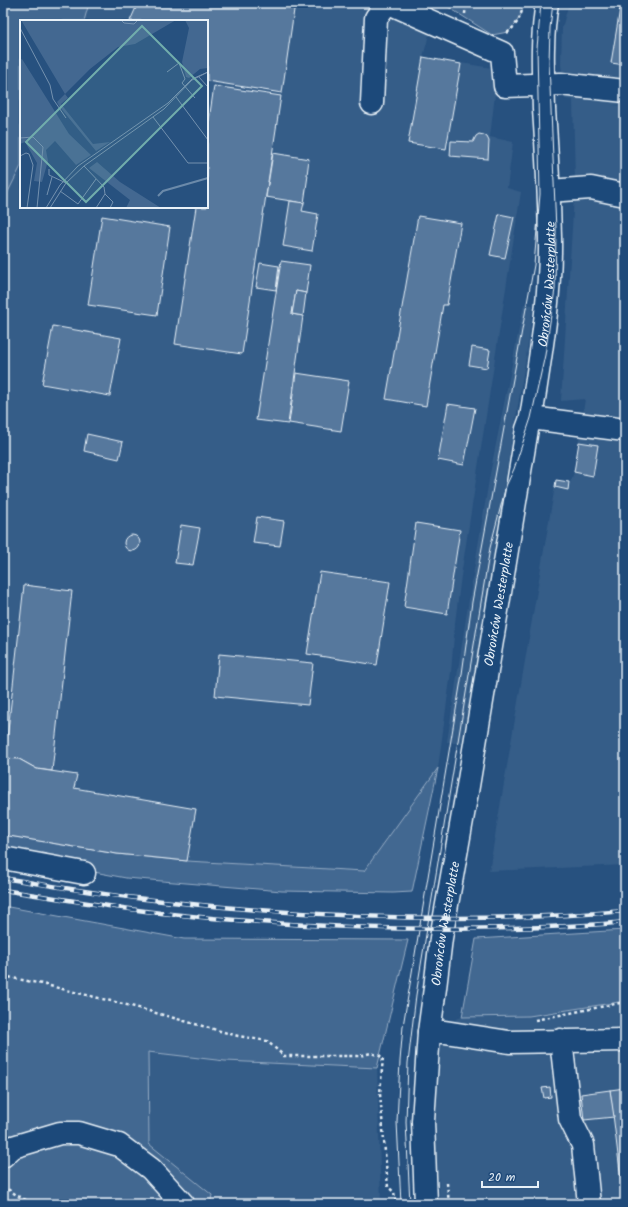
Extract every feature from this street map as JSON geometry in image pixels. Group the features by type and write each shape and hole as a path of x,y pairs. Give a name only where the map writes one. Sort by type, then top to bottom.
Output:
{"street":[{"path":"372,103 376,18 388,3 502,54 505,86 560,84 625,91"},
{"name":"Obrońców Westerplatte","path":"426,1204 423,1121 429,1032 441,938 471,768 527,429 531,418 546,315 549,283 550,238 543,84 543,34 547,3"},
{"path":"549,191 591,188 625,195"},
{"path":"531,418 625,430"},
{"path":"3,858 84,873"},
{"path":"429,1032 446,1032 509,1042 625,1040"},
{"path":"561,1040 570,1119 583,1146 589,1204"},
{"path":"3,1156 13,1147 60,1133 79,1133 119,1145 151,1169 183,1204"}],"path":[{"path":"500,33 508,32 515,25 522,12 523,3"},
{"path":"3,976 131,1006 238,1036 267,1042 284,1056 359,1056 371,1053 383,1057 380,1094 383,1136 388,1187 394,1192 396,1204"},
{"path":"528,1021 625,1002"},
{"path":"3,1186 21,1198 36,1204"}],"shaded area":[{"path":"3,3 89,3 84,20 20,20 20,168 3,202"},
{"path":"89,3 406,3 430,31 423,57 498,69 490,137 513,142 507,188 521,192 461,576 451,672 438,768 364,871 187,861 117,854 3,835 3,202 20,168 20,208 208,208 208,20 84,20"},
{"path":"442,3 523,3 522,13 515,25 508,32 492,35"},
{"path":"569,3 625,3 625,106 611,105 625,107 625,865 489,871 556,480 568,489 574,472 585,399 561,401 575,181 573,100 565,99 561,64 562,28"},
{"path":"524,304 533,305 529,339 462,744 447,742 490,474"},
{"path":"438,768 412,892 282,891 126,878 3,855 3,835 117,854 187,861 364,871"},
{"path":"3,906 184,939 408,940 377,1068 225,1061 148,1052 149,1144 212,1195 210,1204 3,1204"},
{"path":"625,930 625,1001 529,1016 462,1017 476,939"},
{"path":"625,1001 625,1204 440,1204 433,1111 438,1026 462,1017 529,1016"},
{"path":"147,1052 225,1061 377,1068 381,1204 210,1204 212,1195 149,1144"}],"building":[{"path":"138,3 295,3 282,93 208,81 208,20 130,20"},
{"path":"621,3 625,3 625,65 611,63"},
{"path":"423,57 461,64 446,149 408,143"},
{"path":"214,86 281,96 242,354 175,344 196,208 208,208 208,127"},
{"path":"479,134 487,137 489,141 488,159 450,156 451,141 473,142"},
{"path":"273,153 309,159 304,203 266,197"},
{"path":"290,201 304,203 302,211 318,214 312,251 283,246"},
{"path":"499,214 514,217 505,258 490,255"},
{"path":"102,216 170,227 157,315 88,305"},
{"path":"418,216 461,223 447,305 443,305 426,406 386,399"},
{"path":"281,261 310,265 306,293 296,291 292,314 303,316 288,424 256,420"},
{"path":"260,263 279,266 276,290 256,287"},
{"path":"296,291 306,293 303,316 292,314"},
{"path":"53,326 121,338 110,396 42,384"},
{"path":"472,347 490,350 487,368 469,365"},
{"path":"296,373 349,381 341,431 289,423"},
{"path":"448,404 475,408 464,465 438,460"},
{"path":"87,434 123,442 119,459 84,451"},
{"path":"579,442 598,445 593,476 574,472"},
{"path":"556,480 569,482 568,490 555,487"},
{"path":"257,517 284,521 280,546 253,543"},
{"path":"416,523 460,530 447,614 404,607"},
{"path":"181,525 200,528 193,565 175,563"},
{"path":"129,535 135,535 140,540 138,549 135,551 129,551 124,546 124,540"},
{"path":"320,572 390,582 377,665 307,654"},
{"path":"24,585 72,591 52,771 37,769 19,759 5,758"},
{"path":"219,654 313,663 308,705 215,696"},
{"path":"3,758 19,759 37,769 77,775 74,788 196,809 187,861 117,854 3,835"},
{"path":"550,1087 551,1097 544,1098 542,1088"},
{"path":"625,1088 625,1204 624,1204 610,1090"},
{"path":"610,1090 614,1117 584,1120 581,1094"}],"tram line":[{"path":"401,1204 397,1122 403,1026 462,674 472,602 534,265 540,194 537,48 541,3"},
{"path":"410,1204 406,1122 408,1063 416,995 490,548 506,486 514,469 531,418 545,355 555,289 556,230 549,63 550,28 553,3"}],"railway":[{"path":"3,878 136,898 197,905 319,914 380,917 503,918 625,911"},
{"path":"3,890 161,913 205,918 293,924 380,928 468,929 568,926 625,922"}]}
